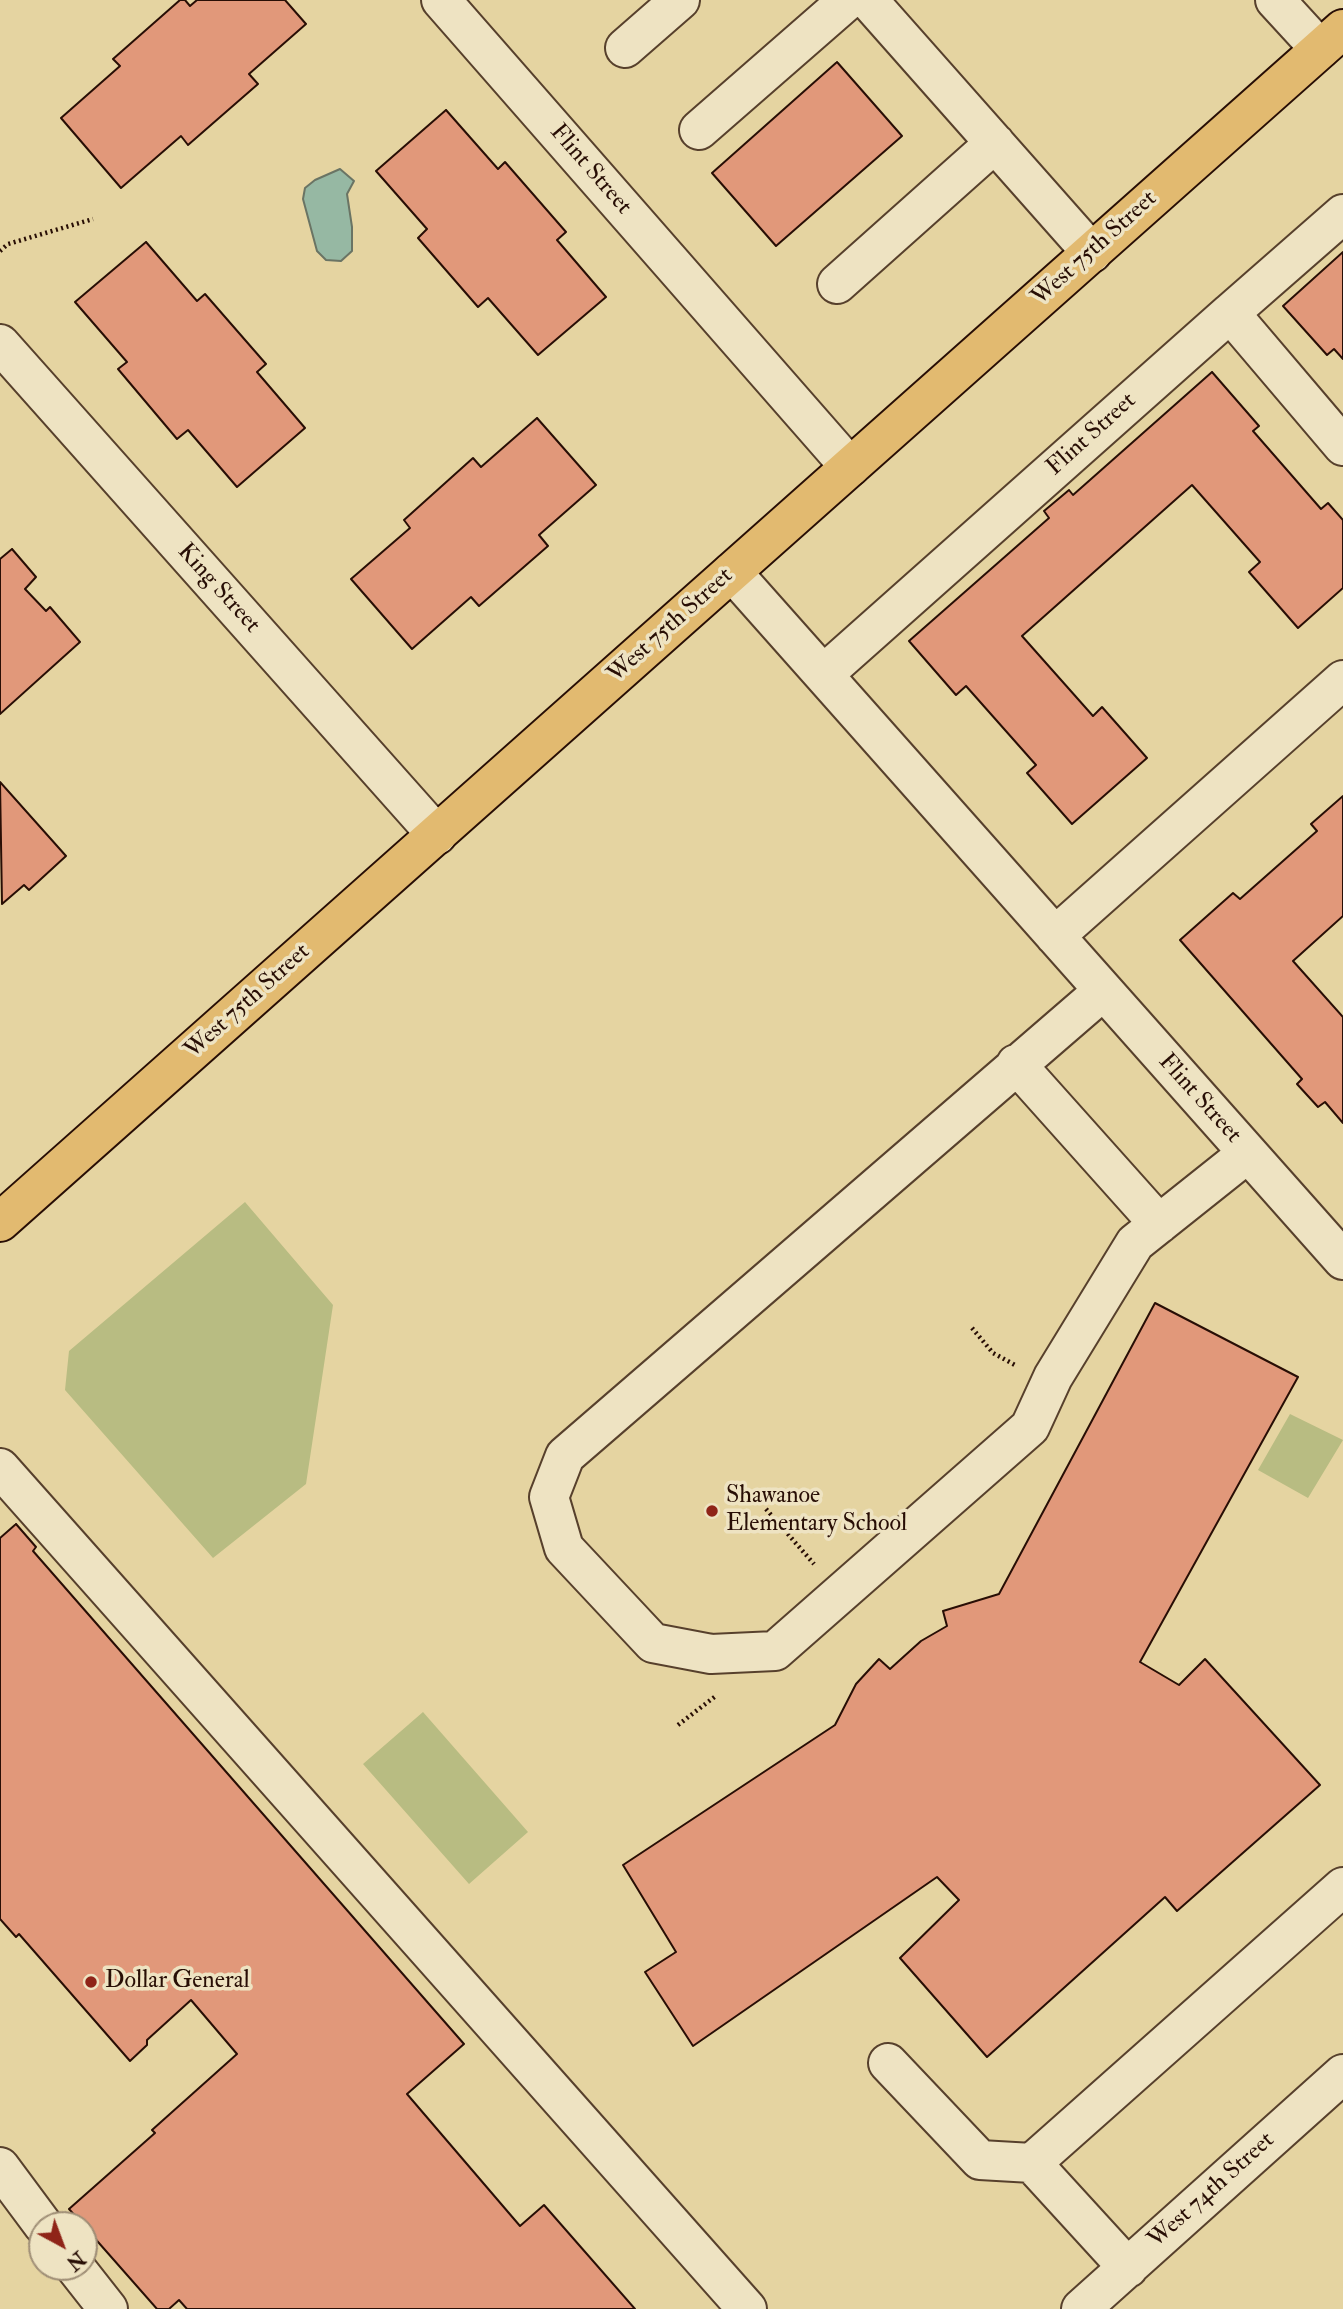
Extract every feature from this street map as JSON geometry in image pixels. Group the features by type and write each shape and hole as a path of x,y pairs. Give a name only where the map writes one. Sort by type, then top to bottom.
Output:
{"main road":[{"name":"West 75th Street","path":"0,1222 1331,39"}],"street":[{"name":"Flint Street","path":"441,0 850,467"},
{"path":"625,48 680,0"},
{"path":"699,130 848,0"},
{"path":"868,0 1091,253"},
{"path":"1275,0 1331,39"},
{"path":"837,284 995,143"},
{"name":"Flint Street","path":"825,673 1343,214"},
{"path":"1230,313 1343,446"},
{"name":"King Street","path":"0,344 436,835"},
{"name":"Flint Street","path":"732,572 825,673 1343,1260"},
{"path":"1055,936 1343,680"},
{"path":"1103,991 565,1456 549,1497 564,1548 653,1643 711,1654 775,1651 1030,1427 1053,1377 1135,1243 1248,1153"},
{"path":"1016,1064 1159,1224"},
{"path":"0,1468 747,2309"},
{"path":"1032,2164 1343,1886"},
{"path":"888,2063 980,2160 1032,2164 1128,2267"},
{"name":"West 74th Street","path":"1082,2309 1343,2074"},
{"path":"0,2167 33,2211"},
{"path":"86,2281 108,2309"}],"path":[{"path":"0,251 8,244 93,219"},
{"path":"972,1328 993,1353 1016,1366"},
{"path":"766,1509 820,1571"},
{"path":"678,1725 719,1694"}],"green space":[{"path":"245,1202 333,1305 306,1484 213,1558 65,1390 69,1351"},
{"path":"1290,1414 1343,1440 1308,1498 1258,1470"},
{"path":"423,1712 528,1832 469,1884 363,1764"}],"shaded area":[{"path":"340,169 354,181 347,194 352,251 341,261 326,260 317,251 303,199 305,188 315,180"}],"building":[{"path":"180,0 185,0 190,6 197,0 285,0 306,24 249,74 258,84 188,145 181,136 121,188 61,118 120,66 113,59"},
{"path":"837,62 902,136 776,246 712,173"},
{"path":"446,110 498,169 505,162 566,232 557,240 606,297 538,355 488,298 478,307 418,238 427,229 376,171"},
{"path":"146,242 197,301 205,294 266,364 257,372 305,428 237,487 188,430 177,439 118,369 127,362 75,302"},
{"path":"1343,252 1343,359 1334,349 1327,355 1283,306"},
{"path":"1212,372 1259,426 1253,431 1321,509 1328,503 1343,520 1343,588 1298,628 1249,572 1260,562 1192,485 1022,636 1093,716 1102,707 1147,758 1072,824 1027,773 1036,765 966,686 956,695 909,641 1049,518 1044,511 1069,490 1073,495"},
{"path":"537,418 596,485 539,535 548,546 479,606 471,597 412,649 351,579 410,528 404,520 473,458 481,467"},
{"path":"12,549 36,577 25,589 46,611 50,607 80,642 0,714 0,559"},
{"path":"0,782 66,856 29,890 24,885 2,904"},
{"path":"1343,796 1343,916 1293,961 1343,1017 1343,1123 1325,1102 1318,1107 1297,1084 1302,1079 1180,940 1233,893 1240,899 1317,831 1311,824"},
{"path":"1155,1303 1298,1377 1140,1662 1179,1685 1205,1659 1320,1785 1177,1911 1165,1897 987,2057 900,1958 959,1900 937,1877 693,2046 645,1972 676,1952 623,1865 835,1725 856,1684 879,1659 890,1669 921,1641 947,1626 943,1611 999,1594"},
{"path":"16,1524 36,1547 33,1551 464,2044 407,2094 520,2226 544,2205 635,2309 187,2309 179,2300 169,2309 157,2309 98,2242 98,2211 69,2209 155,2133 152,2130 237,2054 191,2000 147,2040 147,2045 130,2061 19,1934 16,1937 0,1919 0,1538"}],"place":[{"name":"Shawanoe Elementary School","path":"712,1511"},
{"name":"Dollar General","path":"91,1982"}]}
